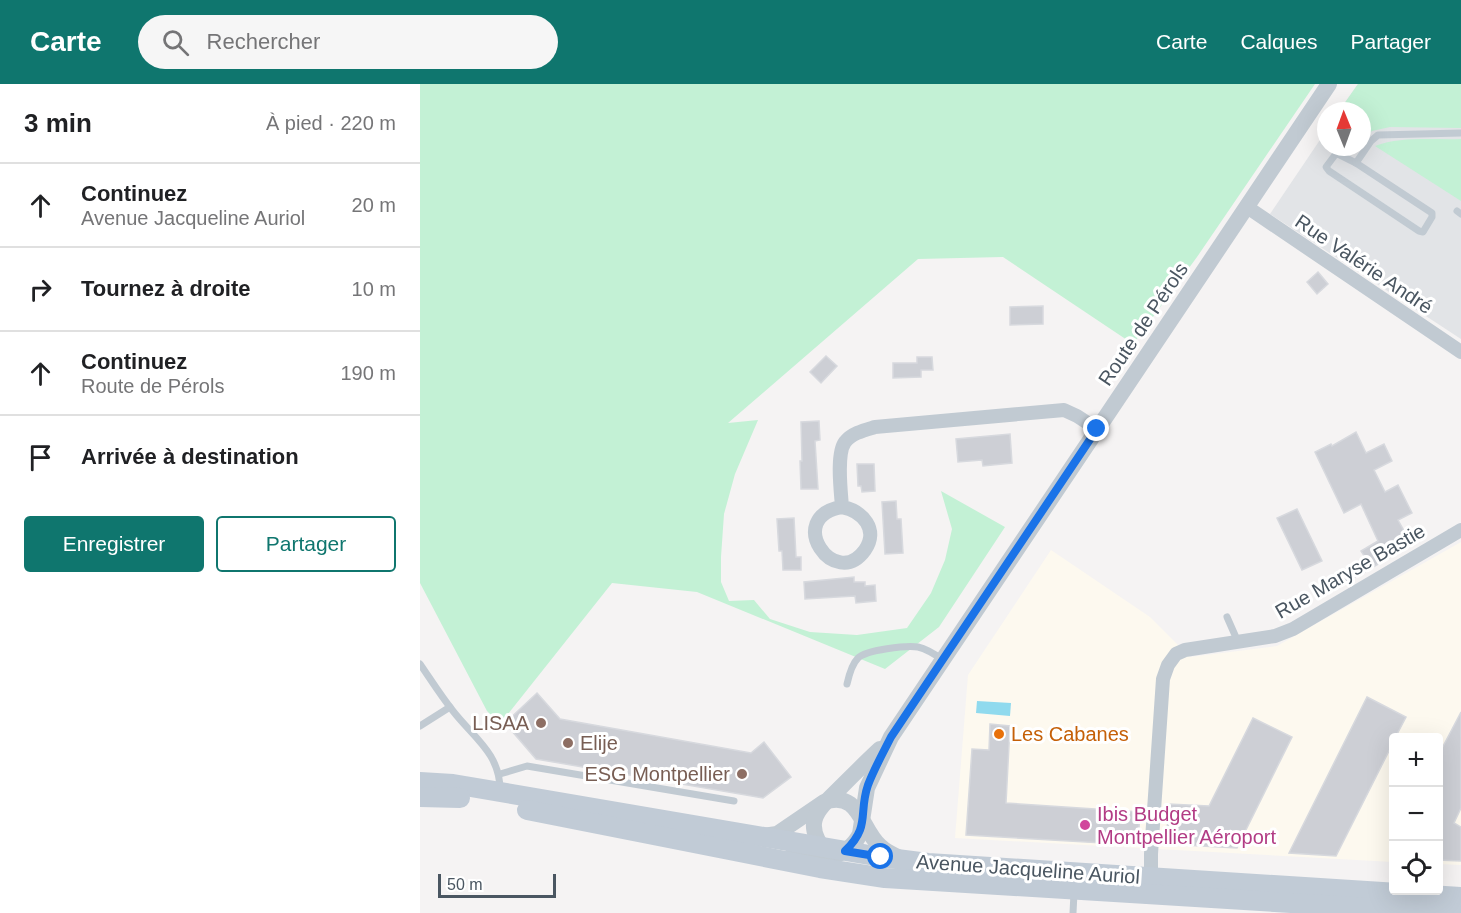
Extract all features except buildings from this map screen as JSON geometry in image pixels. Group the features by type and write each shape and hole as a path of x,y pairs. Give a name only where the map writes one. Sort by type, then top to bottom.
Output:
{"main road":[{"name":"Avenue Jacqueline Auriol","path":"420,782 500,783 754,836 833,855 1021,869 1151,886 1453,913"},
{"name":"Avenue Jacqueline Auriol","path":"420,797 452,797 858,875 892,879 1074,890 1151,886 1271,885 1461,897"}],"street":[{"name":"Route de Pérols","path":"862,822 867,788 891,737 1329,84"},
{"name":"Rue Valérie André","path":"1246,207 1461,352"},
{"path":"842,507 840,453 845,441 875,427 1064,410 1097,429"},
{"path":"842,507 859,513 866,520 870,538 862,554 845,562 836,561 821,552 815,536 816,527 826,513 842,507"},
{"name":"Rue Maryse Bastie","path":"1151,886 1161,694 1168,665 1176,654 1275,636 1293,629 1461,530"},
{"name":"Route de Pérols","path":"824,802 891,737"},
{"path":"754,836 777,834 824,802 836,800 849,803 858,812 862,822 879,846 904,859"},
{"path":"824,802 816,814 813,828 833,855 858,875"},
{"path":"692,842 706,841 807,857 833,855 858,839 862,822"}],"lane":[{"path":"1356,163 1378,135 1461,133"},
{"path":"1335,154 1356,163 1432,213 1423,231 1419,231 1326,167 1335,154"},
{"path":"1227,617 1238,642"},
{"path":"847,684 857,658 865,653 919,647 943,660"},
{"path":"420,664 450,706 485,747 500,783 527,766 734,801"},
{"path":"420,726 450,706"},
{"path":"1073,913 1074,890"}],"shaded area":[{"path":"1358,84 1461,84 1461,339 1270,214 1317,144 1317,156 1371,156 1371,102 1345,102"},
{"path":"1461,542 1461,865 1443,864 1443,733 1389,733 1389,862 955,838 968,675 1051,550 1150,617 1190,657 1277,646"}],"green space":[{"path":"420,84 1315,84 1197,257 1133,344 1003,257 918,259 728,423 758,420 735,474 724,514 721,582 729,601 754,600 770,619 810,632 857,635 907,628 931,593 945,560 952,529 941,491 1005,527 939,627 885,669 697,592 612,583 500,724 487,711 420,583"},
{"path":"1358,84 1461,84 1461,128 1390,127 1371,132 1371,102 1345,102"},
{"path":"1461,139 1461,201 1375,146 1407,140"}],"water":[{"path":"977,701 1011,703 1010,716 976,713"}],"place":[{"name":"LISAA","path":"541,723"},
{"name":"Les Cabanes","path":"999,734"},
{"name":"Elije","path":"568,743"},
{"name":"ESG Montpellier","path":"742,774"},
{"name":"Ibis Budget Montpellier Aéroport","path":"1085,825"}],"route":[{"path":"881,857 845,851 858,839 860,834 867,788 872,773 891,737 1097,429"}]}
